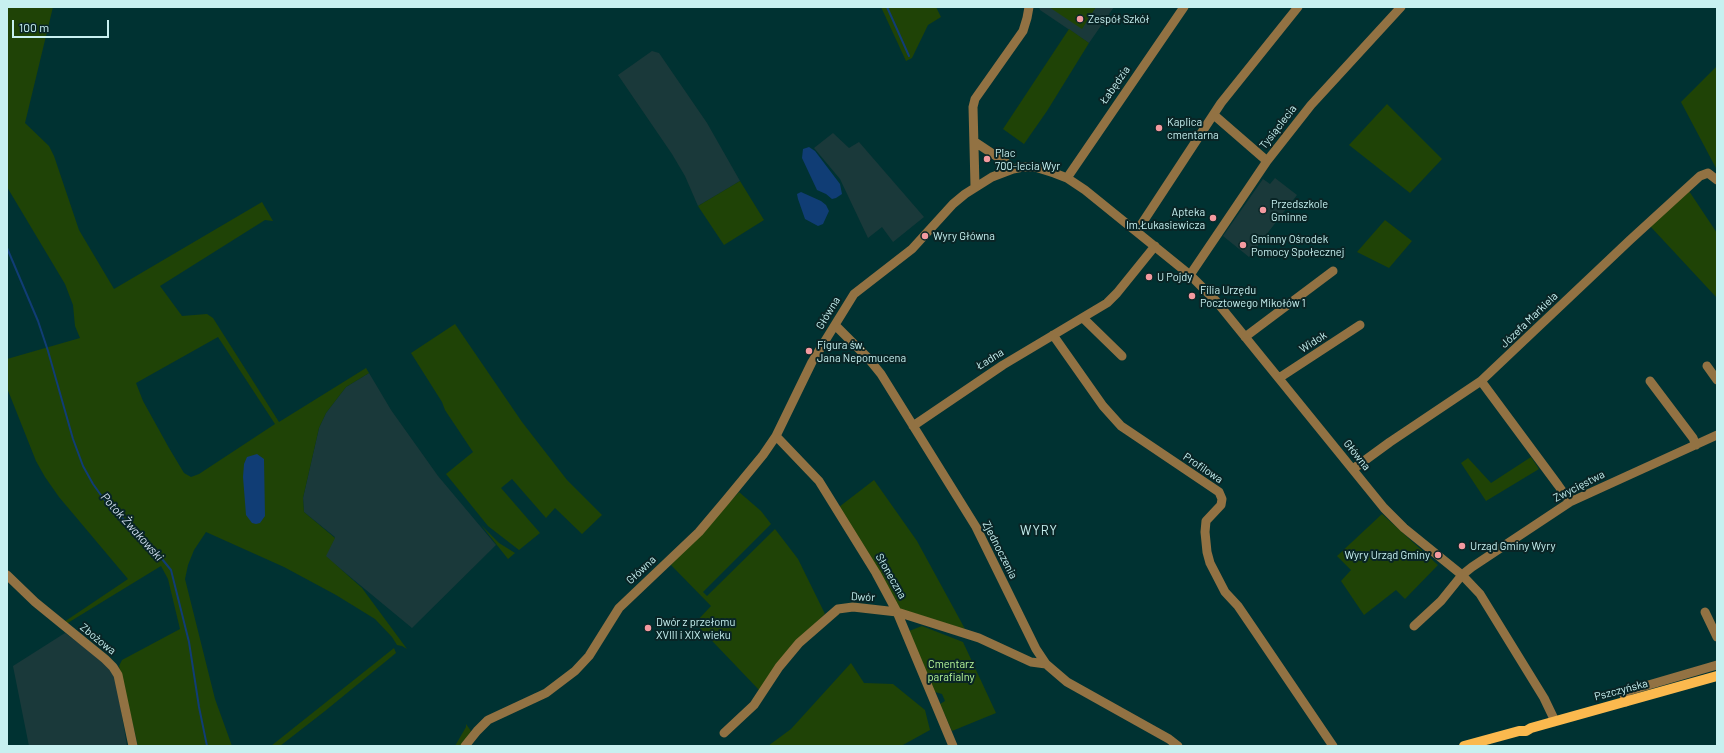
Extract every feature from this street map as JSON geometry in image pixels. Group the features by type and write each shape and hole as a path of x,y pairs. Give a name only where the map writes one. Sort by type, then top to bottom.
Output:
{"main road":[{"name":"Pszczyńska","path":"1464,746 1519,731 1526,731 1531,728 1555,721 1717,676"}],"street":[{"path":"975,186 975,142 972,117 976,100 1023,31 1029,7"},
{"name":"Łabędzia","path":"1067,178 1184,7"},
{"path":"1137,232 1221,103 1298,7"},
{"name":"Tysiąclecia","path":"1190,275 1267,161 1311,106 1401,7"},
{"path":"1214,115 1267,161"},
{"path":"975,142 1013,169"},
{"name":"Główna","path":"465,746 488,720 546,693 562,682 584,662 619,608 699,532 738,486 776,436 812,362 854,294 912,249 953,204 975,186 992,177 1013,169 1035,167 1067,178 1085,190 1190,275 1216,301 1384,508 1404,528 1462,575 1480,594 1544,698 1555,721"},
{"name":"Józefa Markiela","path":"1353,469 1390,442 1481,381 1635,235 1700,176 1708,173 1717,180"},
{"name":"Ładna","path":"913,426 1003,365 1107,303 1118,293 1155,246"},
{"path":"1245,337 1333,271"},
{"path":"1083,318 1122,356"},
{"name":"Zjednoczenia","path":"835,325 868,358 913,426 976,527 1036,649 1046,664 1066,682 1178,746"},
{"name":"Widok","path":"1279,378 1360,325"},
{"name":"Profilowa","path":"1053,335 1103,406 1121,426 1219,492 1222,499 1221,505 1206,522 1205,532 1207,552 1210,563 1225,592 1253,628 1332,746"},
{"path":"1707,366 1717,380"},
{"path":"1481,381 1570,502"},
{"path":"1650,381 1693,438 1696,445"},
{"name":"Zwycięstwa","path":"1462,575 1570,502 1717,435"},
{"name":"Słoneczna","path":"776,436 819,481 876,573 897,612 953,746"},
{"name":"Zbożowa","path":"7,575 35,602 105,658 113,667 118,675 133,746"},
{"path":"1414,626 1445,596 1462,575"},
{"name":"Dwór","path":"724,733 754,705 779,667 799,643 830,614 838,609 853,607 897,612 979,638 1031,662 1046,664"},
{"path":"1705,612 1717,637"},
{"path":"1626,702 1624,695 1628,691 1717,665"}],"shaded area":[{"name":"Zespół Szkół","path":"1039,7 1114,7 1089,43 1040,10"},
{"path":"652,51 659,53 707,123 740,181 698,206 685,176 672,154 618,75"},
{"path":"833,133 849,148 859,142 924,217 893,242 882,227 868,238 840,179 814,148"},
{"name":"Przedszkole Gminne","path":"1275,178 1297,195 1249,257 1223,236 1263,179 1270,184"},
{"path":"369,373 391,410 438,476 496,545 412,628 325,556 335,537 304,512 303,498 319,428 326,413 346,387"},
{"path":"65,633 106,663 116,679 127,746 29,746 13,666"}],"green space":[{"path":"7,7 53,7 25,123 49,146 54,156 79,230 114,289 262,202 273,221 265,220 160,286 182,316 207,314 213,318 279,422 366,368 369,373 346,387 326,413 319,428 303,498 304,512 335,538 326,556 362,588 407,649 397,645 392,637 375,619 336,595 284,567 206,532 194,550 188,565 185,579 215,699 232,746 138,746 119,666 122,660 180,629 168,579 161,566 66,624 64,622 128,579 59,497 45,477 36,461 7,388 7,359 80,338 75,326 73,305 65,284 7,187","holes":["218,337 275,424 199,474 191,477 184,473 169,448 143,401 136,383"]},
{"path":"881,7 936,7 941,17 928,25 912,58 906,61"},
{"path":"1049,7 1096,7 1082,29"},
{"path":"1069,29 1089,43 1047,111 1024,144 1003,129"},
{"path":"1717,66 1717,170 1681,102"},
{"path":"1387,104 1442,159 1410,193 1349,145"},
{"path":"740,181 764,220 724,245 698,206"},
{"path":"1689,191 1717,233 1717,298 1650,226"},
{"path":"1385,220 1412,241 1389,268 1357,252"},
{"path":"455,324 522,422 567,480 602,515 582,534 555,508 546,518 512,479 501,488 540,533 519,550 488,526 446,474 473,452 445,410 442,402 411,353"},
{"path":"1531,457 1539,469 1486,501 1461,463 1468,458 1491,483"},
{"path":"874,480 917,541 965,629 898,609 839,507"},
{"path":"739,492 761,511 771,524 703,592 707,596 775,529 798,559 825,614 792,645 760,691 695,623 711,606 671,565"},
{"path":"1382,514 1438,565 1405,599 1396,590 1364,615 1341,581 1351,570 1337,556"},
{"path":"481,525 499,543 515,553 508,559"},
{"name":"Cmentarz parafialny","path":"922,626 963,642 996,713 952,731 940,704 945,701 942,694 935,692 909,631"},
{"path":"394,648 396,653 325,711 280,746 271,746"},
{"path":"851,663 864,683 893,684 925,710 930,730 901,746 768,746 791,729"},
{"path":"466,724 471,731 461,746 455,746 466,727"}],"water":[{"path":"809,147 815,151 840,184 842,194 836,198 832,199 826,194 817,190 802,158 803,149"},
{"path":"801,192 821,201 826,205 829,211 823,224 818,226 805,219 797,194"},
{"path":"257,454 264,459 265,516 260,523 256,524 252,523 246,515 243,477 244,464 247,457"}],"waterway":[{"path":"887,7 909,56"},
{"name":"Potok Żwakowski","path":"7,248 38,321 73,439 83,466 103,498 171,570 189,642 199,707 207,746"}],"place":[{"name":"Zespół Szkół","path":"1080,19"},
{"name":"Kaplica cmentarna","path":"1159,128"},
{"name":"Plac 700-lecia Wyr","path":"987,159"},
{"name":"Przedszkole Gminne","path":"1263,210"},
{"name":"Apteka Im.Łukasiewicza","path":"1213,218"},
{"name":"Wyry Główna","path":"925,236"},
{"name":"Gminny Ośrodek Pomocy Społecznej","path":"1243,245"},
{"name":"U Pojdy","path":"1149,277"},
{"name":"Filia Urzędu Pocztowego Mikołów 1","path":"1192,296"},
{"name":"Figura św. Jana Nepomucena","path":"809,351"},
{"name":"Urząd Gminy Wyry","path":"1462,546"},
{"name":"Wyry Urząd Gminy","path":"1438,555"},
{"name":"Dwór z przełomu XVIII i XIX wieku","path":"648,628"}],"district":[{"name":"WYRY","path":"1039,531"}]}
